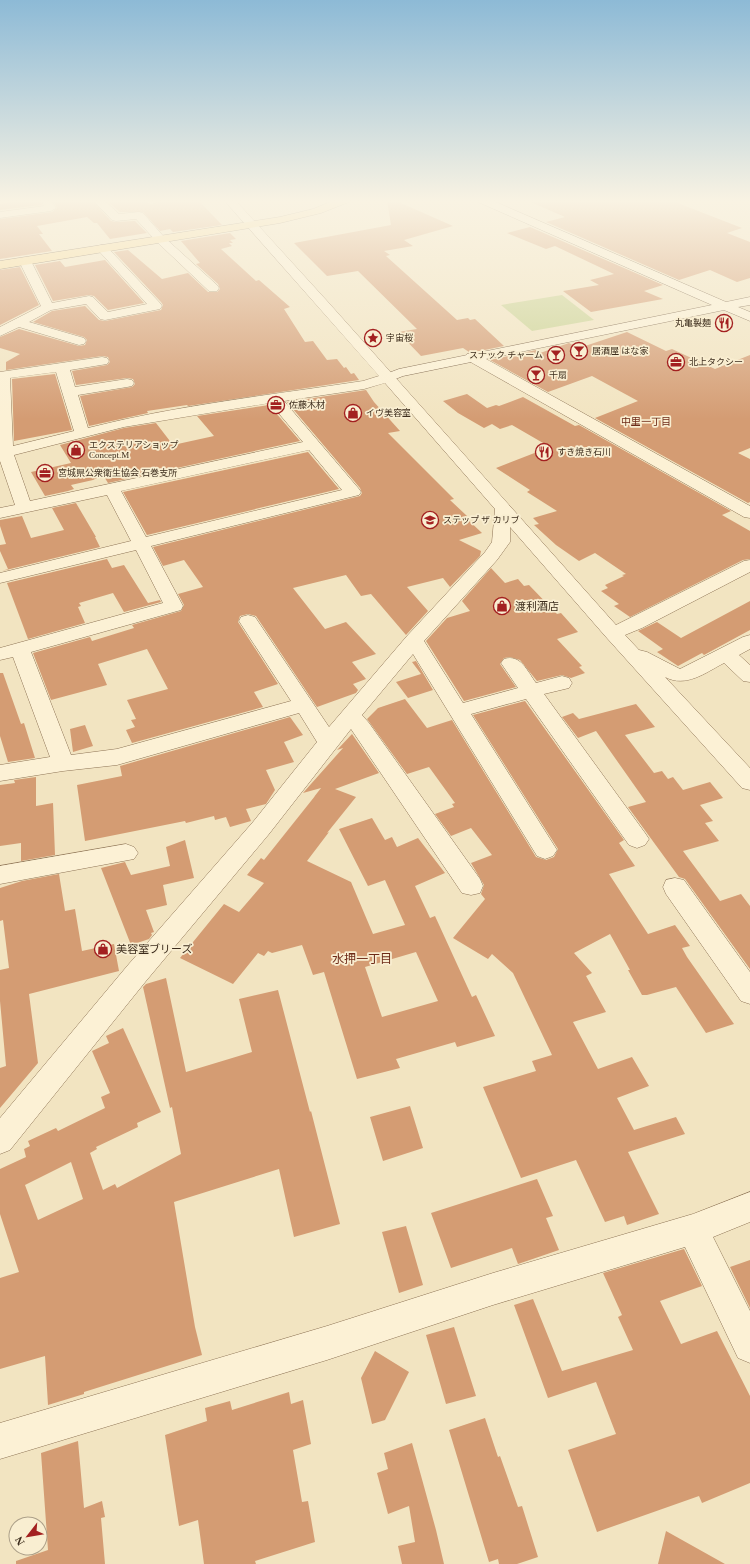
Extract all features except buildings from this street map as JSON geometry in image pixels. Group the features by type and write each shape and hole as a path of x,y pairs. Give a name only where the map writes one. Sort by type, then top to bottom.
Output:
{"street":[{"path":"31,273 48,307"},
{"path":"0,332 48,307 88,300 105,316 156,306 125,273"},
{"path":"197,273 214,288"},
{"path":"295,273 627,649 750,782"},
{"path":"648,273 750,317"},
{"path":"2,454 138,420 364,385 399,373 472,357 750,301"},
{"path":"18,323 78,341"},
{"path":"472,357 750,513"},
{"path":"24,508 2,454 3,375 102,361"},
{"path":"62,367 82,433"},
{"path":"69,392 127,383"},
{"path":"0,578 141,545 352,492 273,398"},
{"path":"0,513 311,445"},
{"path":"0,654 174,606 112,489"},
{"path":"0,1140 137,973 261,828 350,715 414,640 491,556 501,542 503,510"},
{"path":"613,633 635,624 750,565"},
{"path":"248,622 329,742"},
{"path":"414,640 545,850"},
{"path":"627,649 677,674 685,675 727,655 750,641"},
{"path":"20,649 63,762"},
{"path":"727,655 750,676"},
{"path":"511,663 637,839"},
{"path":"458,711 562,683"},
{"path":"0,773 63,762 117,757 303,705"},
{"path":"350,715 362,728 471,886"},
{"path":"0,875 126,853"},
{"path":"675,887 750,993"},
{"path":"0,1440 327,1343 493,1289 693,1229 750,1207"},
{"path":"693,1229 750,1346"}],"green space":[{"path":"562,295 594,320 532,331 501,305"}],"place":[{"name":"丸亀製麺","path":"724,323"},
{"name":"宇宙桜","path":"373,338"},
{"name":"居酒屋 はな家","path":"579,351"},
{"name":"スナック チャーム","path":"556,355"},
{"name":"北上タクシー","path":"676,362"},
{"name":"千扇","path":"536,375"},
{"name":"佐藤木材","path":"276,405"},
{"name":"イヴ美容室","path":"353,413"},
{"name":"エクステリアショップ Concept.M","path":"76,450"},
{"name":"すき焼き石川","path":"544,452"},
{"name":"宮城県公衆衛生協会 石巻支所","path":"45,473"},
{"name":"ステップ ザ カリブ","path":"430,520"},
{"name":"渡利酒店","path":"502,606"},
{"name":"美容室ブリーズ","path":"103,949"}],"district":[{"name":"中里一丁目","path":"646,421"},
{"name":"水押一丁目","path":"362,959"}]}
